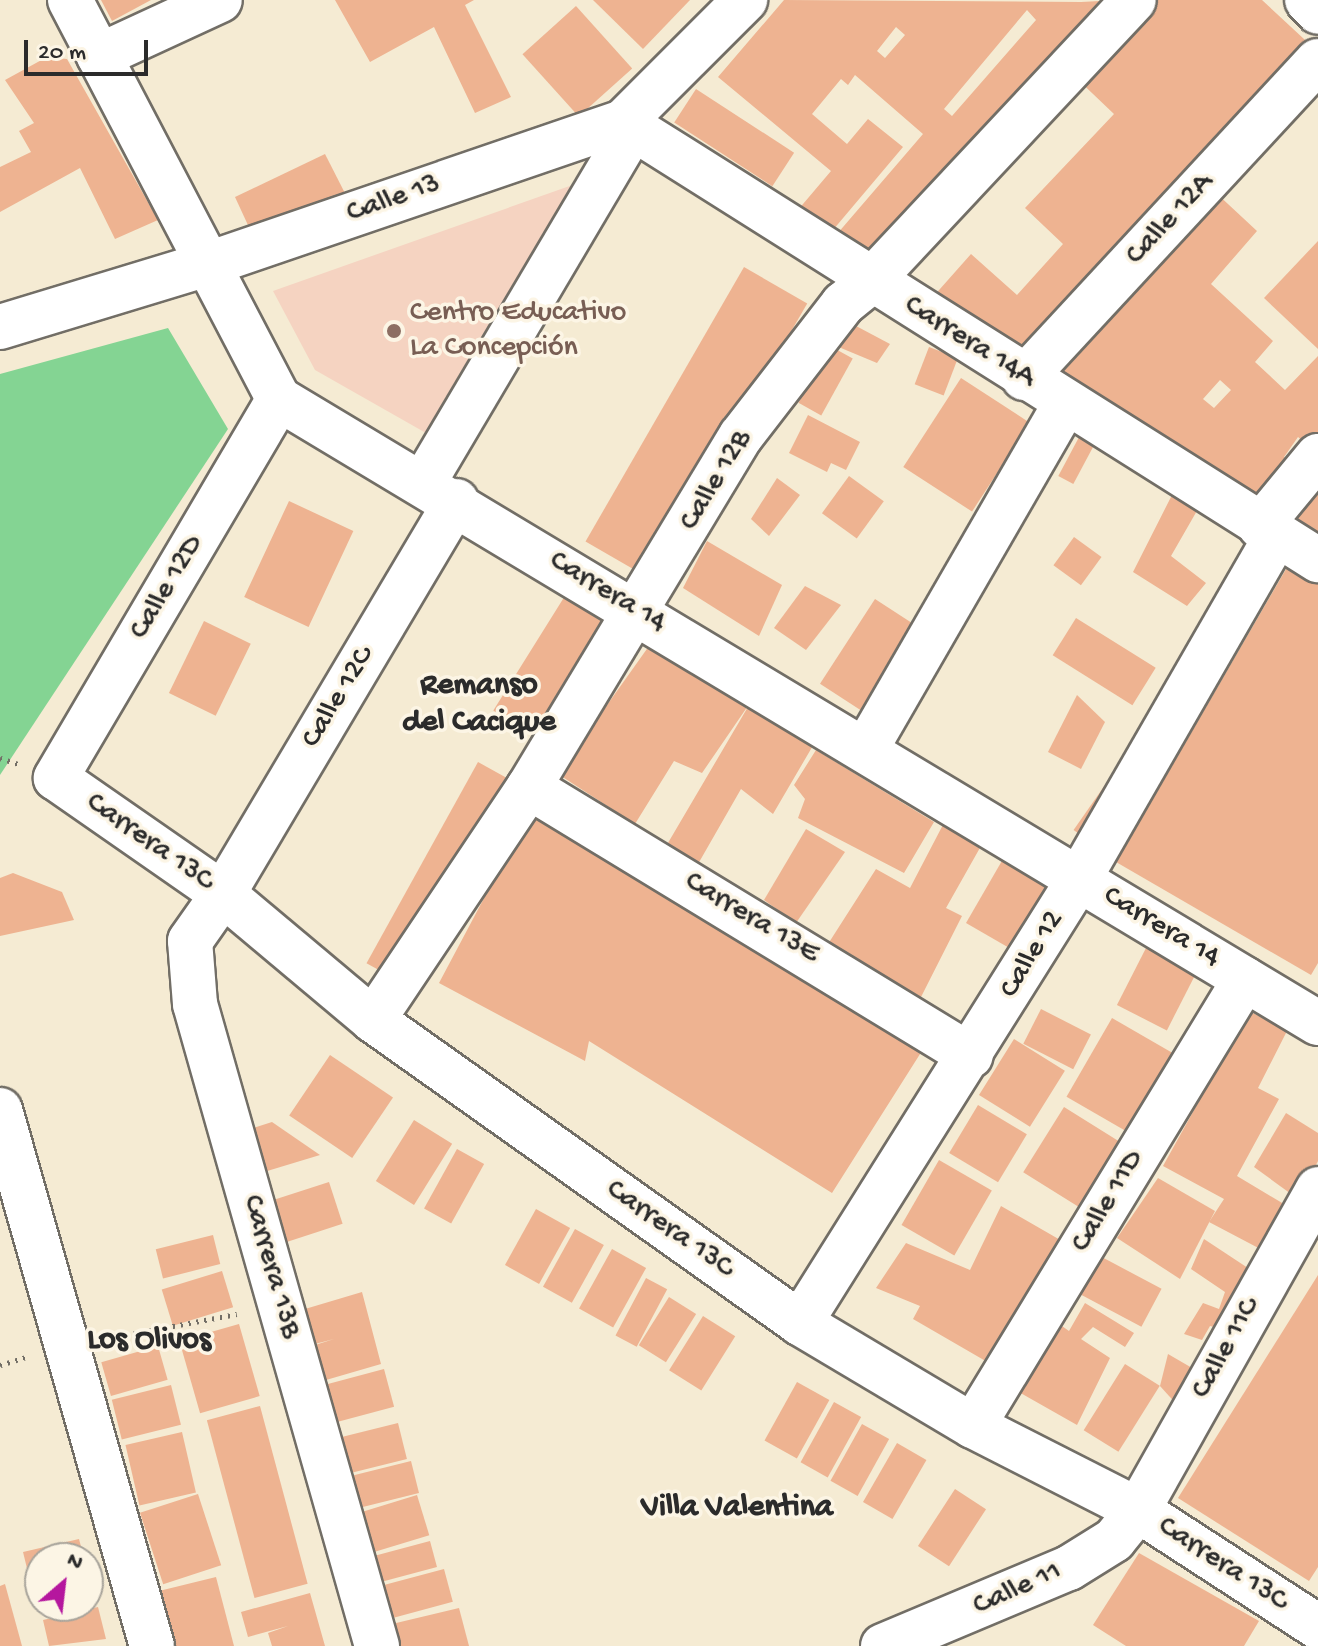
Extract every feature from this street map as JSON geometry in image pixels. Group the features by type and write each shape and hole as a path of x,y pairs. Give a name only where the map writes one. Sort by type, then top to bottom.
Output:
{"street":[{"path":"70,0 211,263 279,399"},
{"path":"99,56 220,0"},
{"name":"Calle 13","path":"1,323 211,263 628,125 745,0"},
{"name":"Calle 12B","path":"373,1020 529,787 639,612 741,436 843,304 870,282 1134,0"},
{"path":"1307,0 1318,12"},
{"name":"Calle 12A","path":"1024,378 1318,61"},
{"name":"Carrera 14A","path":"628,125 870,282 1318,560"},
{"name":"Calle 12C","path":"223,894 440,491 628,125"},
{"name":"Carrera 14","path":"279,399 440,491 1245,979 1315,1012"},
{"name":"Calle 12D","path":"56,778 279,399"},
{"path":"866,749 1066,403"},
{"name":"Calle 12","path":"800,1323 971,1056 1079,879 1268,531 1318,456"},
{"name":"Carrera 13C","path":"56,778 223,894 373,1020 800,1323 973,1426 1138,1510 1314,1616"},
{"name":"Carrera 13E","path":"529,787 971,1056"},
{"name":"Carrera 13B","path":"223,894 190,941 195,1004 377,1646"},
{"name":"Calle 11D","path":"973,1426 1245,979"},
{"path":"0,1110 152,1646"},
{"name":"Calle 11C","path":"1138,1510 1303,1247 1318,1189"},
{"name":"Calle 11","path":"883,1646 936,1639 1069,1568 1114,1540 1138,1510"}],"path":[{"path":"0,1365 67,1345 280,1305"}],"shaded area":[{"name":"Centro Educativo La Concepción","path":"581,182 433,437 315,370 273,291"}],"green space":[{"path":"168,328 228,429 0,775 0,374"}],"building":[{"path":"101,0 151,0 112,21"},
{"path":"335,0 474,0 465,5 511,97 475,113 434,27 370,62"},
{"path":"593,0 690,0 643,49"},
{"path":"784,0 1119,0 874,270 831,241 923,134 855,75 848,85 841,79 812,114 847,144 868,119 903,147 822,243 792,217 831,171 718,77","holes":["1027,10 1036,20 952,116 944,109","896,27 905,35 885,58 877,51"]},
{"path":"1140,0 1262,0 1318,52 1027,370 924,307 971,254 1017,295 1063,244 1025,208 1114,114 1071,73"},
{"path":"576,6 632,68 579,117 522,54"},
{"path":"47,57 67,59 158,220 115,239 80,168 0,212 0,167 31,152 19,131 34,123 5,80"},
{"path":"696,89 794,153 772,186 674,123"},
{"path":"325,154 352,207 253,236 235,197"},
{"path":"1214,191 1257,231 1211,284 1273,341 1255,362 1285,390 1318,356 1318,434 1307,445 1298,437 1284,457 1296,467 1248,505 1043,368","holes":["1220,380 1231,390 1214,408 1203,399"]},
{"path":"1318,241 1318,349 1264,298"},
{"path":"744,267 807,304 649,578 586,542"},
{"path":"841,318 890,344 877,363 829,343"},
{"path":"830,346 853,359 821,415 798,403"},
{"path":"929,347 958,358 944,395 915,384"},
{"path":"961,378 1030,423 972,512 903,467"},
{"path":"808,415 860,442 846,470 831,463 827,472 789,453"},
{"path":"1086,424 1101,432 1073,484 1058,476"},
{"path":"1318,465 1318,547 1277,516"},
{"path":"849,476 884,501 857,538 822,513"},
{"path":"777,478 800,495 769,536 751,519"},
{"path":"1172,495 1198,509 1171,556 1206,583 1187,606 1133,572"},
{"path":"289,501 353,531 309,627 244,597"},
{"path":"1074,537 1102,557 1081,585 1053,565"},
{"path":"707,541 782,585 759,636 683,588"},
{"path":"1289,564 1318,580 1318,963 1311,975 1116,862"},
{"path":"805,586 841,605 806,650 774,628"},
{"path":"568,591 612,619 537,738 493,711"},
{"path":"875,599 922,629 867,714 820,684"},
{"path":"1076,618 1156,668 1132,705 1053,655"},
{"path":"204,621 251,644 216,716 169,693"},
{"path":"649,646 690,673 752,700 702,773 674,761 635,824 558,774"},
{"path":"1077,695 1105,722 1081,769 1048,752"},
{"path":"752,700 818,737 773,814 741,789 698,864 665,848"},
{"path":"816,750 934,822 904,873 798,818 805,799 794,785"},
{"path":"478,762 514,782 402,983 366,963"},
{"path":"1112,775 1128,786 1089,841 1074,830"},
{"path":"535,802 927,1043 832,1193 589,1041 585,1061 439,983"},
{"path":"946,819 981,846 946,908 962,916 921,997 828,944 876,869 910,888"},
{"path":"806,829 845,852 796,923 764,900"},
{"path":"1003,859 1054,888 1017,953 966,923"},
{"path":"13,873 62,892 74,920 0,936 0,878"},
{"path":"1146,948 1196,973 1167,1030 1117,1005"},
{"path":"1041,1009 1091,1034 1073,1069 1023,1044"},
{"path":"1249,1011 1287,1031 1258,1088 1279,1099 1237,1176 1294,1210 1266,1252 1209,1222 1224,1199 1163,1166"},
{"path":"1112,1018 1174,1054 1129,1133 1066,1097"},
{"path":"1014,1039 1065,1071 1030,1127 979,1095"},
{"path":"330,1055 393,1097 352,1158 289,1116"},
{"path":"978,1105 1027,1134 998,1182 949,1153"},
{"path":"1064,1107 1122,1143 1081,1208 1023,1172"},
{"path":"1286,1113 1318,1133 1318,1161 1298,1199 1254,1167"},
{"path":"414,1120 452,1144 414,1205 376,1181"},
{"path":"272,1122 320,1155 254,1175 241,1132"},
{"path":"457,1149 484,1164 451,1224 424,1208"},
{"path":"939,1160 992,1190 954,1255 902,1225"},
{"path":"1158,1178 1215,1211 1180,1279 1117,1238"},
{"path":"329,1182 343,1224 272,1247 259,1205"},
{"path":"1001,1206 1062,1241 989,1363 913,1319 920,1306 876,1288 906,1243 970,1270"},
{"path":"536,1209 570,1228 539,1284 505,1265"},
{"path":"575,1229 604,1245 572,1303 543,1287"},
{"path":"213,1235 220,1264 163,1278 156,1249"},
{"path":"1204,1239 1254,1272 1222,1329 1210,1326 1202,1340 1184,1334 1203,1303 1219,1309 1225,1292 1191,1269"},
{"path":"612,1249 646,1268 613,1327 579,1308"},
{"path":"1098,1255 1162,1289 1141,1327 1078,1293"},
{"path":"222,1271 233,1307 173,1326 162,1289"},
{"path":"1318,1275 1318,1567 1309,1581 1178,1498"},
{"path":"646,1278 667,1289 637,1347 615,1335"},
{"path":"362,1292 381,1364 326,1380 315,1345 334,1339 315,1344 305,1309"},
{"path":"669,1297 696,1314 666,1362 639,1345"},
{"path":"1085,1303 1134,1333 1125,1347 1093,1327 1081,1339 1110,1358 1077,1425 1017,1391 1059,1324 1069,1331"},
{"path":"703,1316 735,1336 701,1390 669,1370"},
{"path":"239,1324 260,1396 200,1413 179,1341"},
{"path":"158,1346 168,1380 111,1396 101,1362"},
{"path":"1168,1354 1199,1372 1179,1407 1160,1386"},
{"path":"1125,1364 1160,1386 1118,1452 1084,1430"},
{"path":"384,1369 394,1407 336,1422 326,1385"},
{"path":"797,1382 829,1400 797,1459 765,1441"},
{"path":"171,1385 181,1425 122,1440 112,1400"},
{"path":"834,1402 861,1417 828,1477 801,1462"},
{"path":"260,1406 308,1584 254,1598 207,1420"},
{"path":"398,1423 407,1459 352,1473 343,1437"},
{"path":"862,1424 889,1439 858,1496 830,1481"},
{"path":"182,1432 196,1492 139,1505 125,1445"},
{"path":"897,1443 926,1460 892,1519 863,1502"},
{"path":"411,1461 419,1493 361,1508 353,1476"},
{"path":"955,1489 986,1509 949,1566 918,1546"},
{"path":"198,1494 221,1565 163,1584 140,1513"},
{"path":"417,1495 429,1535 370,1553 358,1513"},
{"path":"430,1541 437,1567 378,1583 371,1557"},
{"path":"1139,1553 1259,1621 1244,1646 1126,1646 1093,1625"},
{"path":"444,1569 453,1602 389,1619 380,1586"},
{"path":"216,1577 234,1646 174,1646 159,1591"},
{"path":"5,1584 22,1646 0,1646 0,1586"},
{"path":"310,1593 325,1646 272,1646 268,1633 288,1626 248,1637 241,1612"},
{"path":"459,1608 469,1646 398,1646 392,1624"},
{"path":"43,1622 102,1622 106,1639 49,1646"}],"place":[{"name":"Centro Educativo La Concepción","path":"394,331"}],"district":[{"name":"Remanso del Cacique","path":"479,706"},
{"name":"Los Olivos","path":"149,1341"},
{"name":"Villa Valentina","path":"737,1508"}]}
